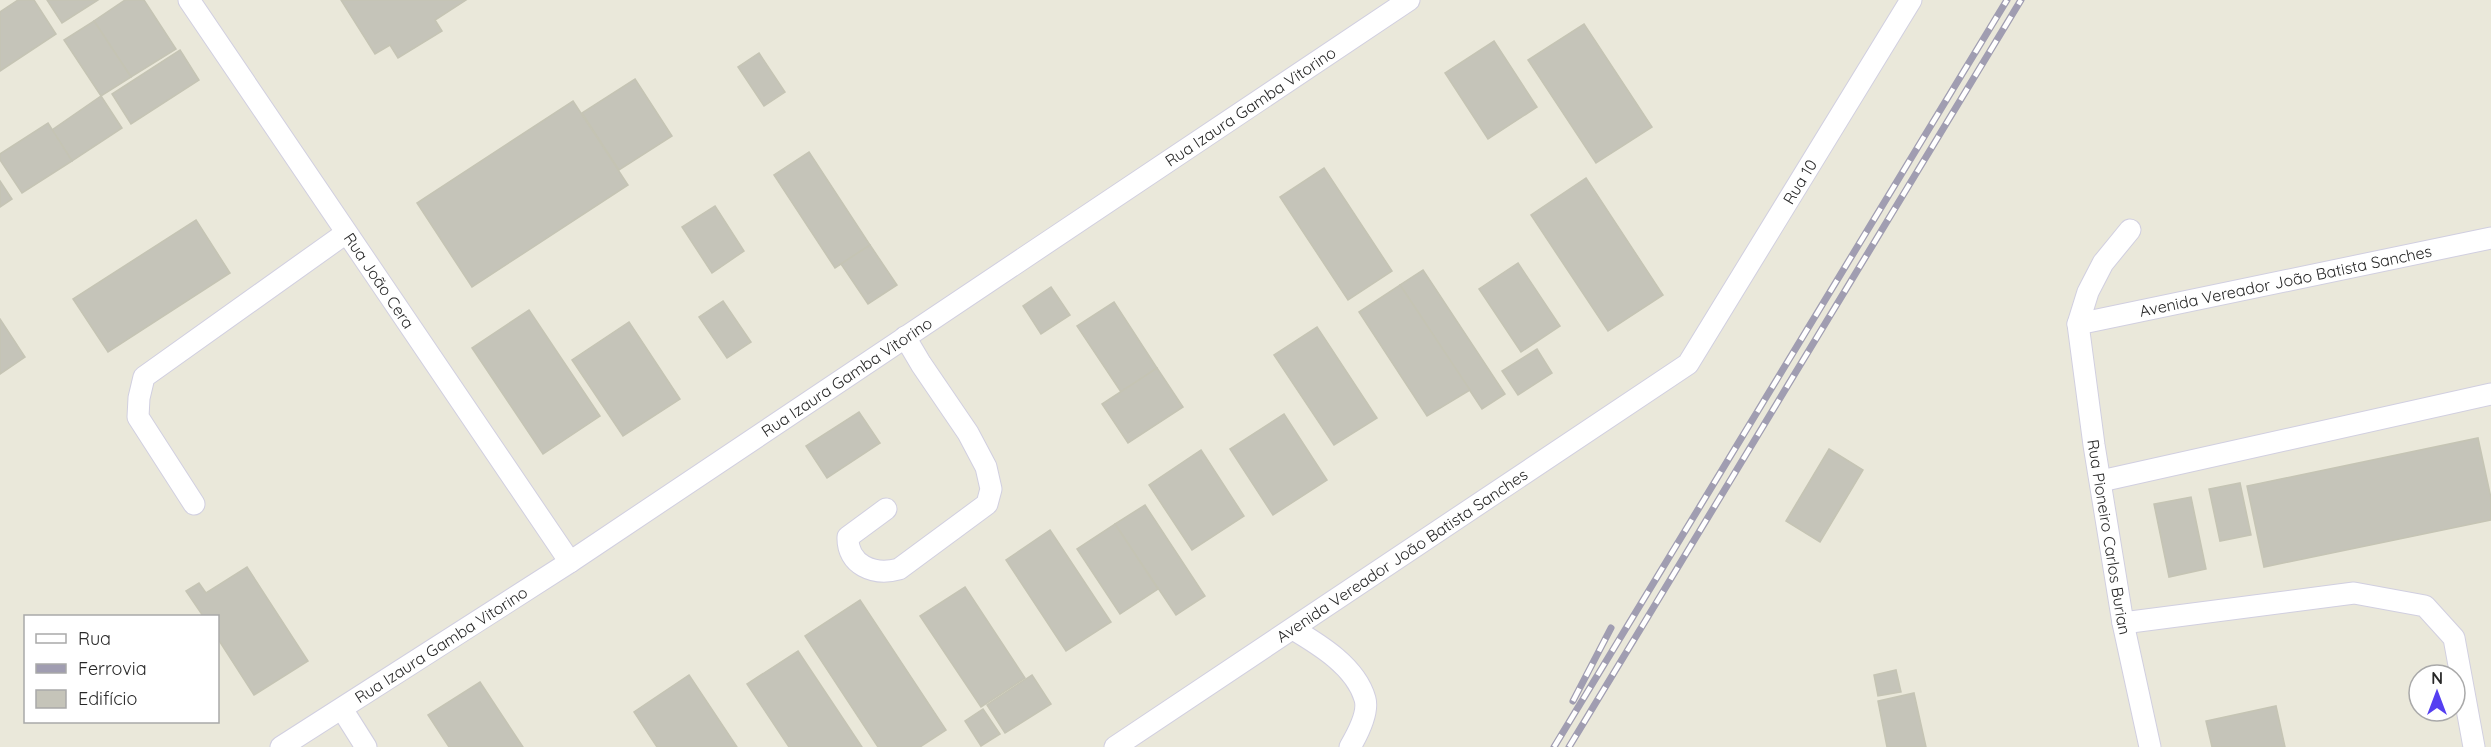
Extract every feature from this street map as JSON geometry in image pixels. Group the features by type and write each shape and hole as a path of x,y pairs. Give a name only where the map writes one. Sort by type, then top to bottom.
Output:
{"street":[{"name":"Rua João Cera","path":"189,0 570,562"},
{"name":"Rua Izaura Gamba Vitorino","path":"281,747 570,562 1409,0"},
{"name":"Rua 10","path":"1688,364 1911,0"},
{"path":"2078,324 2088,292 2103,263 2130,230"},
{"path":"194,504 138,417 138,398 144,377 346,233"},
{"name":"Avenida Vereador João Batista Sanches","path":"2078,324 2491,238"},
{"name":"Rua Pioneiro Carlos Burian","path":"2078,324 2123,623 2150,747"},
{"path":"886,509 848,537 847,550 857,562 885,573 899,569 987,504 990,489 986,467 968,433 905,337"},
{"name":"Avenida Vereador João Batista Sanches","path":"1116,747 1688,364"},
{"path":"2101,481 2491,394"},
{"path":"2123,623 2354,593 2425,606 2454,638 2474,747"},
{"path":"1293,629 1328,650 1352,675 1366,700 1361,729 1350,747"},
{"path":"342,709 366,747"}],"building":[{"path":"18,0 34,0 56,34 0,71 0,12"},
{"path":"47,0 98,0 62,23"},
{"path":"125,0 144,0 176,49 131,77 94,21"},
{"path":"341,0 466,0 435,20 442,31 398,58 390,45 375,54"},
{"path":"94,21 131,77 101,96 64,40"},
{"path":"1584,24 1652,127 1596,163 1528,60"},
{"path":"1494,41 1537,107 1488,139 1445,73"},
{"path":"180,50 199,80 131,124 112,94"},
{"path":"759,53 785,92 764,106 738,67"},
{"path":"635,79 672,136 619,170 582,113"},
{"path":"101,96 122,128 72,161 52,130"},
{"path":"573,101 628,185 472,287 417,203"},
{"path":"48,123 72,161 22,193 0,160 0,154"},
{"path":"809,152 870,245 835,268 774,175"},
{"path":"1324,168 1392,271 1348,300 1280,197"},
{"path":"1586,178 1663,295 1608,331 1531,215"},
{"path":"0,181 12,199 0,207"},
{"path":"715,206 744,251 712,273 682,227"},
{"path":"196,220 230,273 108,352 73,299"},
{"path":"870,245 897,285 868,304 841,264"},
{"path":"1518,263 1560,326 1521,352 1479,289"},
{"path":"1423,270 1505,394 1482,409 1400,285"},
{"path":"1400,285 1470,390 1427,416 1359,312"},
{"path":"1051,287 1070,315 1041,334 1023,306"},
{"path":"723,301 751,342 727,358 699,317"},
{"path":"1114,302 1157,368 1121,392 1077,326"},
{"path":"529,310 600,416 543,454 472,348"},
{"path":"0,319 25,357 0,374"},
{"path":"629,322 680,399 623,436 572,360"},
{"path":"1317,327 1377,418 1334,445 1274,355"},
{"path":"1537,349 1552,373 1518,395 1502,371"},
{"path":"1157,368 1183,407 1128,443 1102,404"},
{"path":"859,412 880,443 827,478 806,446"},
{"path":"1284,414 1327,480 1273,515 1230,449"},
{"path":"2478,438 2491,498 2491,520 2264,567 2247,486"},
{"path":"1829,449 1863,470 1820,542 1786,521"},
{"path":"1201,450 1244,516 1192,550 1149,485"},
{"path":"2240,483 2251,535 2220,541 2209,489"},
{"path":"2191,497 2206,569 2169,577 2154,504"},
{"path":"1145,505 1205,596 1176,615 1115,524"},
{"path":"1115,524 1158,589 1120,614 1077,549"},
{"path":"1050,530 1111,622 1066,651 1006,560"},
{"path":"247,567 308,661 254,695 219,641 219,615 202,615 186,591 199,583 206,593"},
{"path":"965,587 1025,678 981,707 920,616"},
{"path":"860,600 946,730 920,747 878,747 805,636"},
{"path":"798,651 862,747 789,747 747,684"},
{"path":"1896,670 1901,692 1878,696 1874,675"},
{"path":"689,675 737,747 657,747 634,712"},
{"path":"1032,675 1051,704 1005,733 987,705"},
{"path":"480,682 523,747 449,747 428,715"},
{"path":"1914,693 1926,747 1887,747 1878,701"},
{"path":"2276,706 2285,747 2212,747 2206,721"},
{"path":"983,709 1000,734 981,746 965,721"}],"railway":[{"path":"1554,747 2007,0"},
{"path":"1569,747 2021,0"},
{"path":"1573,701 1611,628"}]}
